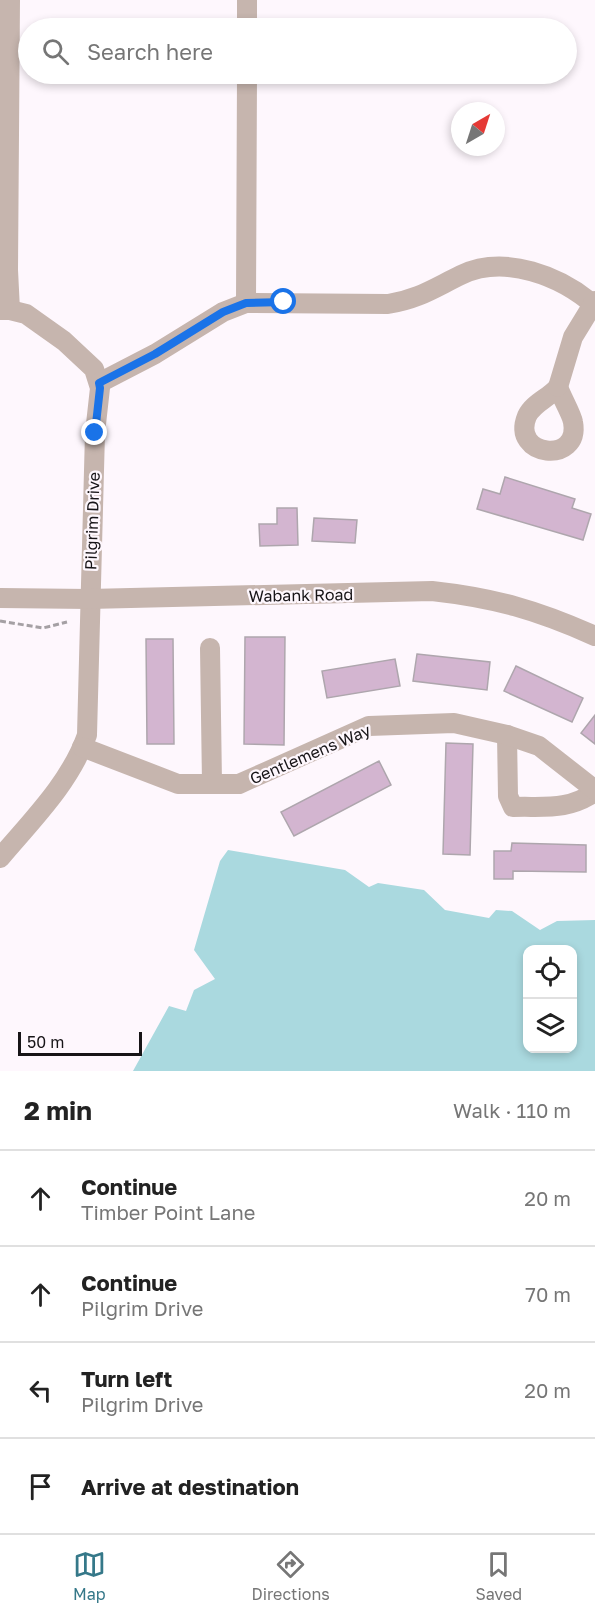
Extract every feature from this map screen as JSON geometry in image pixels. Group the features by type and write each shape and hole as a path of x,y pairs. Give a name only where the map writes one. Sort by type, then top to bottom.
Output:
{"street":[{"path":"10,0 8,270 5,310 27,314 64,341 94,369 99,383 155,354 223,312 246,303 388,304 405,302 425,295 463,274 481,268 505,267 528,270 545,276 594,304 573,337 558,387"},
{"path":"247,0 247,18"},
{"path":"246,303 247,84"},
{"name":"Pilgrim Drive","path":"0,858 53,795 75,763 87,735 89,599 99,383"},
{"name":"Wabank Road","path":"0,598 89,599 432,591 475,596 520,606 554,617 595,636"},
{"path":"210,648 212,783"},
{"name":"Gentlemens Way","path":"82,747 178,784 239,784 369,726 454,723 507,735 539,746 595,791 568,806 513,807 508,796 507,735"}],"path":[{"path":"0,621 43,628 68,622"}],"water":[{"path":"228,850 345,870 369,887 378,883 424,890 445,910 489,918 496,910 512,911 540,930 557,921 595,920 595,1071 133,1071 169,1006 186,1011 194,990 215,979 194,950 220,861"}],"building":[{"path":"505,477 575,499 572,508 591,514 583,540 477,509 483,489 500,494"},
{"path":"277,508 297,508 298,545 260,546 259,524 277,524"},
{"path":"314,518 357,520 355,543 312,541"},
{"path":"245,637 285,637 284,745 244,744"},
{"path":"146,639 173,639 174,744 147,744"},
{"path":"417,654 490,662 487,690 413,681"},
{"path":"395,659 400,686 327,698 322,671"},
{"path":"516,666 583,698 572,722 504,691"},
{"path":"595,715 595,744 581,733"},
{"path":"446,743 473,744 470,855 443,854"},
{"path":"379,761 391,785 294,836 281,812"},
{"path":"512,843 586,845 586,872 513,871 513,879 494,879 494,851 511,851"}],"route":[{"path":"95,433 99,383 155,354 223,312 246,303 284,302"}]}
